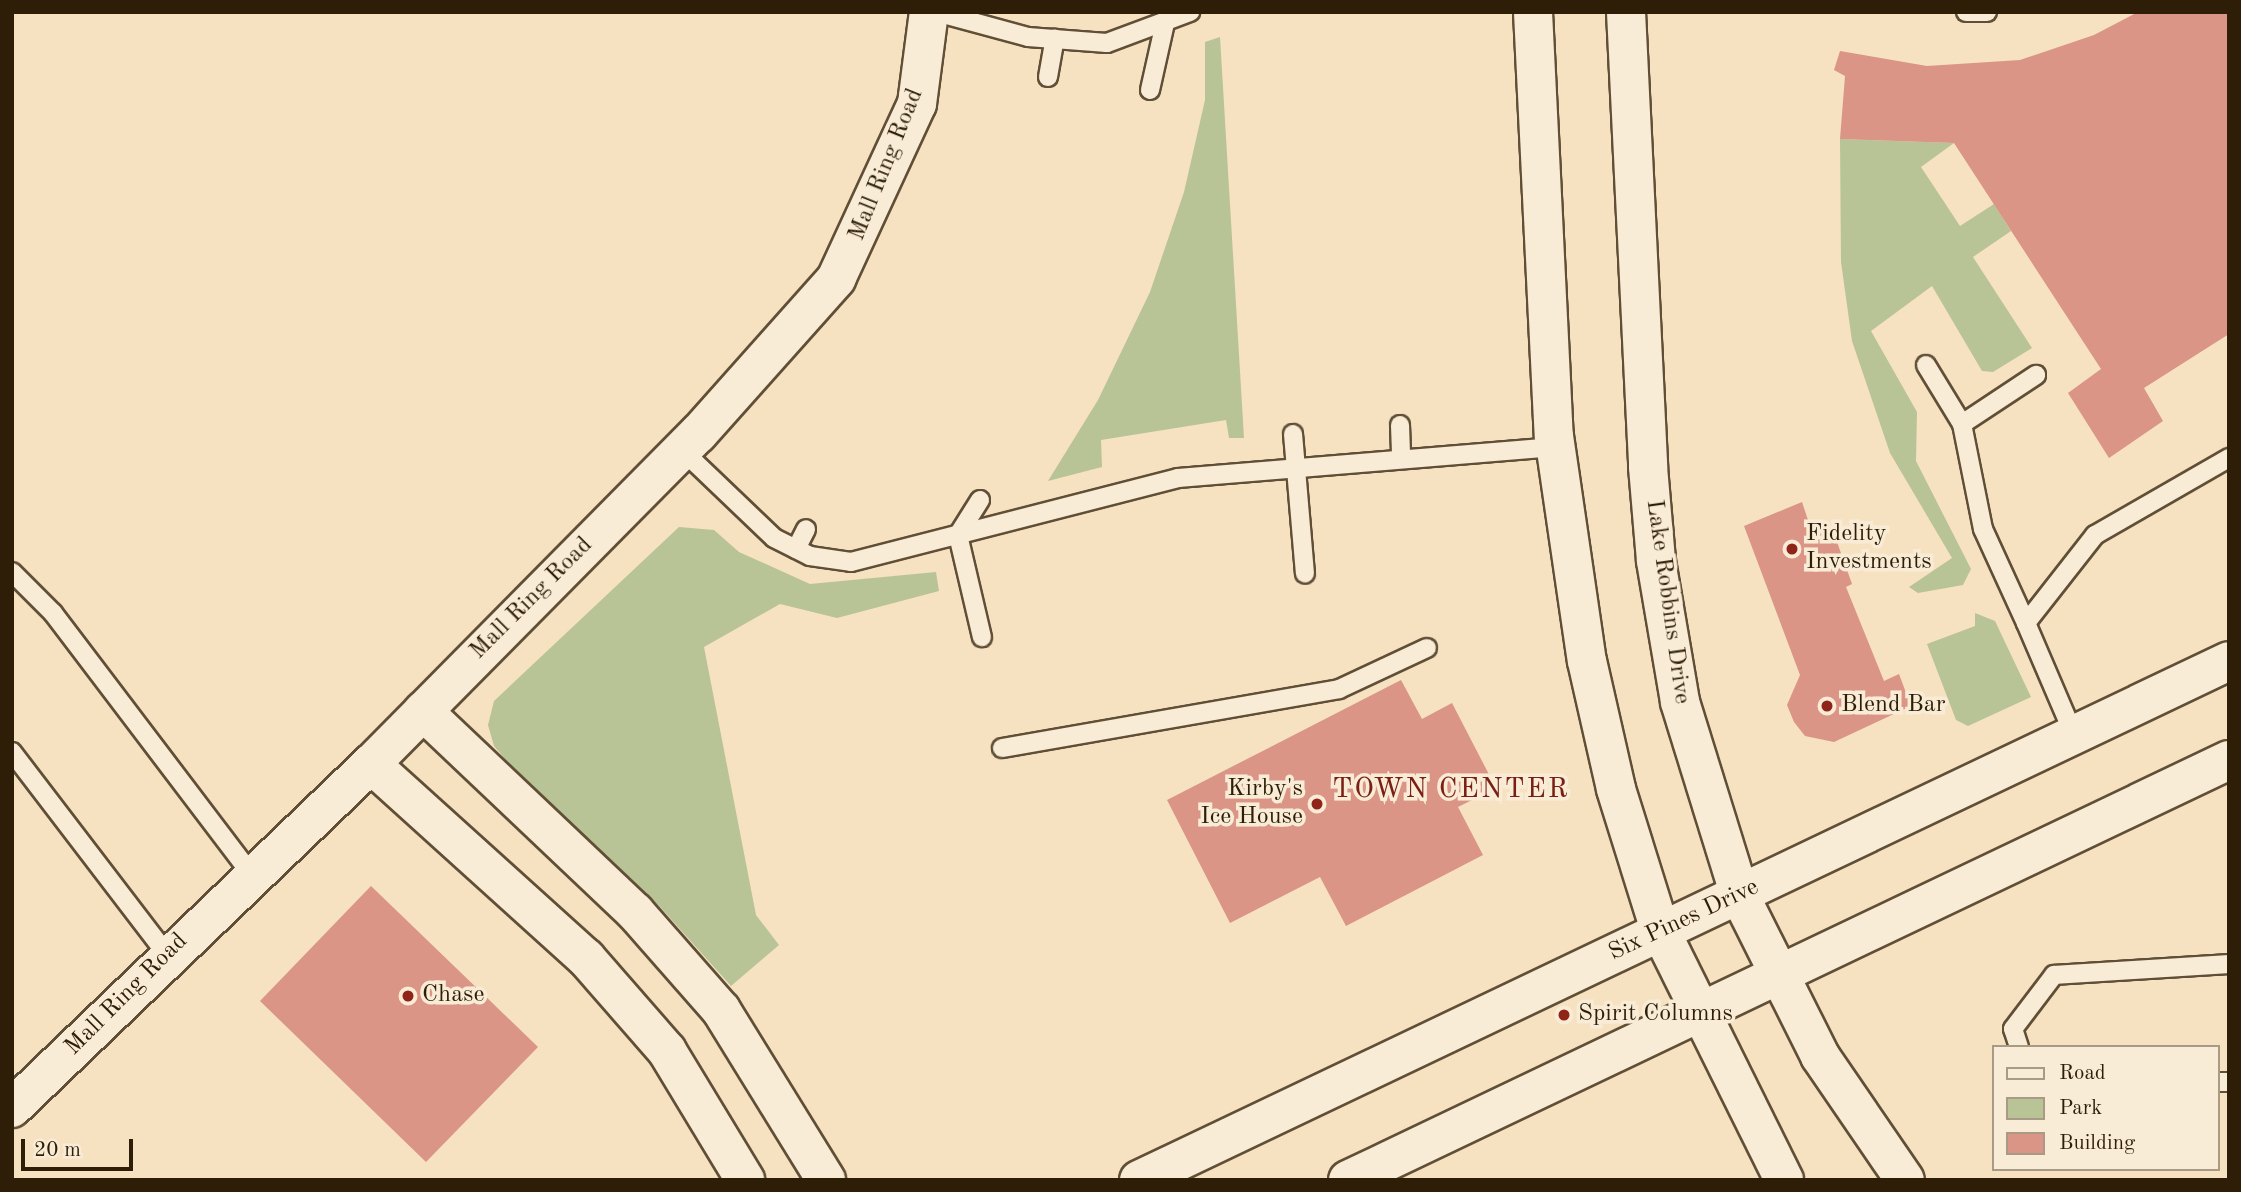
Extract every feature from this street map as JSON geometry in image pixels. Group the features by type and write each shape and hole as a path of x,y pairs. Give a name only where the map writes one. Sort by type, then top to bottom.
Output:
{"street":[{"name":"Mall Ring Road","path":"12,1108 251,874 371,764 681,450 836,279 855,246 917,104 929,12"},
{"path":"1533,12 1555,447 1587,661 1616,789 1660,930 1696,1015 1784,1180"},
{"name":"Lake Robbins Drive","path":"1626,12 1656,561 1680,702 1740,896 1777,975 1820,1056 1905,1180"},
{"name":"Six Pines Drive","path":"1139,1180 2229,661"},
{"path":"423,711 635,912 721,1010 826,1180"},
{"path":"1348,1180 2229,760"},
{"path":"371,764 586,958 667,1051 745,1180"}],"lane":[{"path":"936,12 1055,39 1107,43 1190,12"},
{"path":"1966,12 1987,12"},
{"path":"1150,90 1165,23"},
{"path":"1048,77 1055,39"},
{"path":"1926,365 1962,425 1983,530 2074,735"},
{"path":"1962,425 2036,375"},
{"path":"1400,425 1401,459"},
{"path":"1293,434 1305,573"},
{"path":"681,450 774,538 796,549 851,562 1178,478 1555,447"},
{"path":"2026,623 2095,535 2229,458"},
{"path":"980,500 958,535 982,637"},
{"path":"796,549 806,529"},
{"path":"12,572 53,613 251,874"},
{"path":"1002,748 1339,690 1427,648"},
{"path":"12,752 167,955"},
{"path":"2017,1045 2013,1029 2054,975 2229,964"}],"green space":[{"path":"1220,37 1244,438 1229,438 1226,420 1101,440 1102,467 1048,481 1098,400 1150,292 1184,192 1205,100 1205,42"},
{"path":"1840,139 1954,143 1921,167 1960,226 1994,204 2011,231 1973,257 2032,348 1993,372 1982,371 1932,286 1871,331 1917,412 1916,461 1971,569 1963,585 1918,593 1909,587 1952,558 1890,453 1852,341 1841,262"},
{"path":"679,527 714,530 739,552 810,584 936,572 939,591 837,618 780,604 704,647 756,915 779,945 731,986 661,908 523,780 494,746 488,725 494,701"},
{"path":"1975,613 1995,621 2031,697 1968,726 1956,720 1927,644 1975,626"}],"building":[{"path":"2138,12 2229,12 2229,334 2144,388 2163,421 2109,458 2068,393 2101,369 1954,143 1840,139 1845,76 1834,70 1840,51 1927,66 2020,60 2094,35"},
{"path":"1802,502 1813,535 1826,532 1830,542 1837,542 1852,584 1846,587 1884,681 1899,674 1911,706 1834,742 1805,736 1794,722 1787,705 1800,675 1744,526"},
{"name":"Kirby's Ice House","path":"1401,680 1422,719 1452,703 1496,788 1458,807 1483,855 1346,926 1320,877 1230,923 1167,800"},
{"path":"371,886 538,1047 426,1162 260,1001"}],"place":[{"name":"Fidelity Investments","path":"1792,549"},
{"name":"Blend Bar","path":"1827,706"},
{"name":"Kirby's Ice House","path":"1317,804"},
{"name":"Chase","path":"408,996"},
{"name":"Spirit Columns","path":"1564,1015"}],"district":[{"name":"TOWN CENTER","path":"1451,790"}]}
